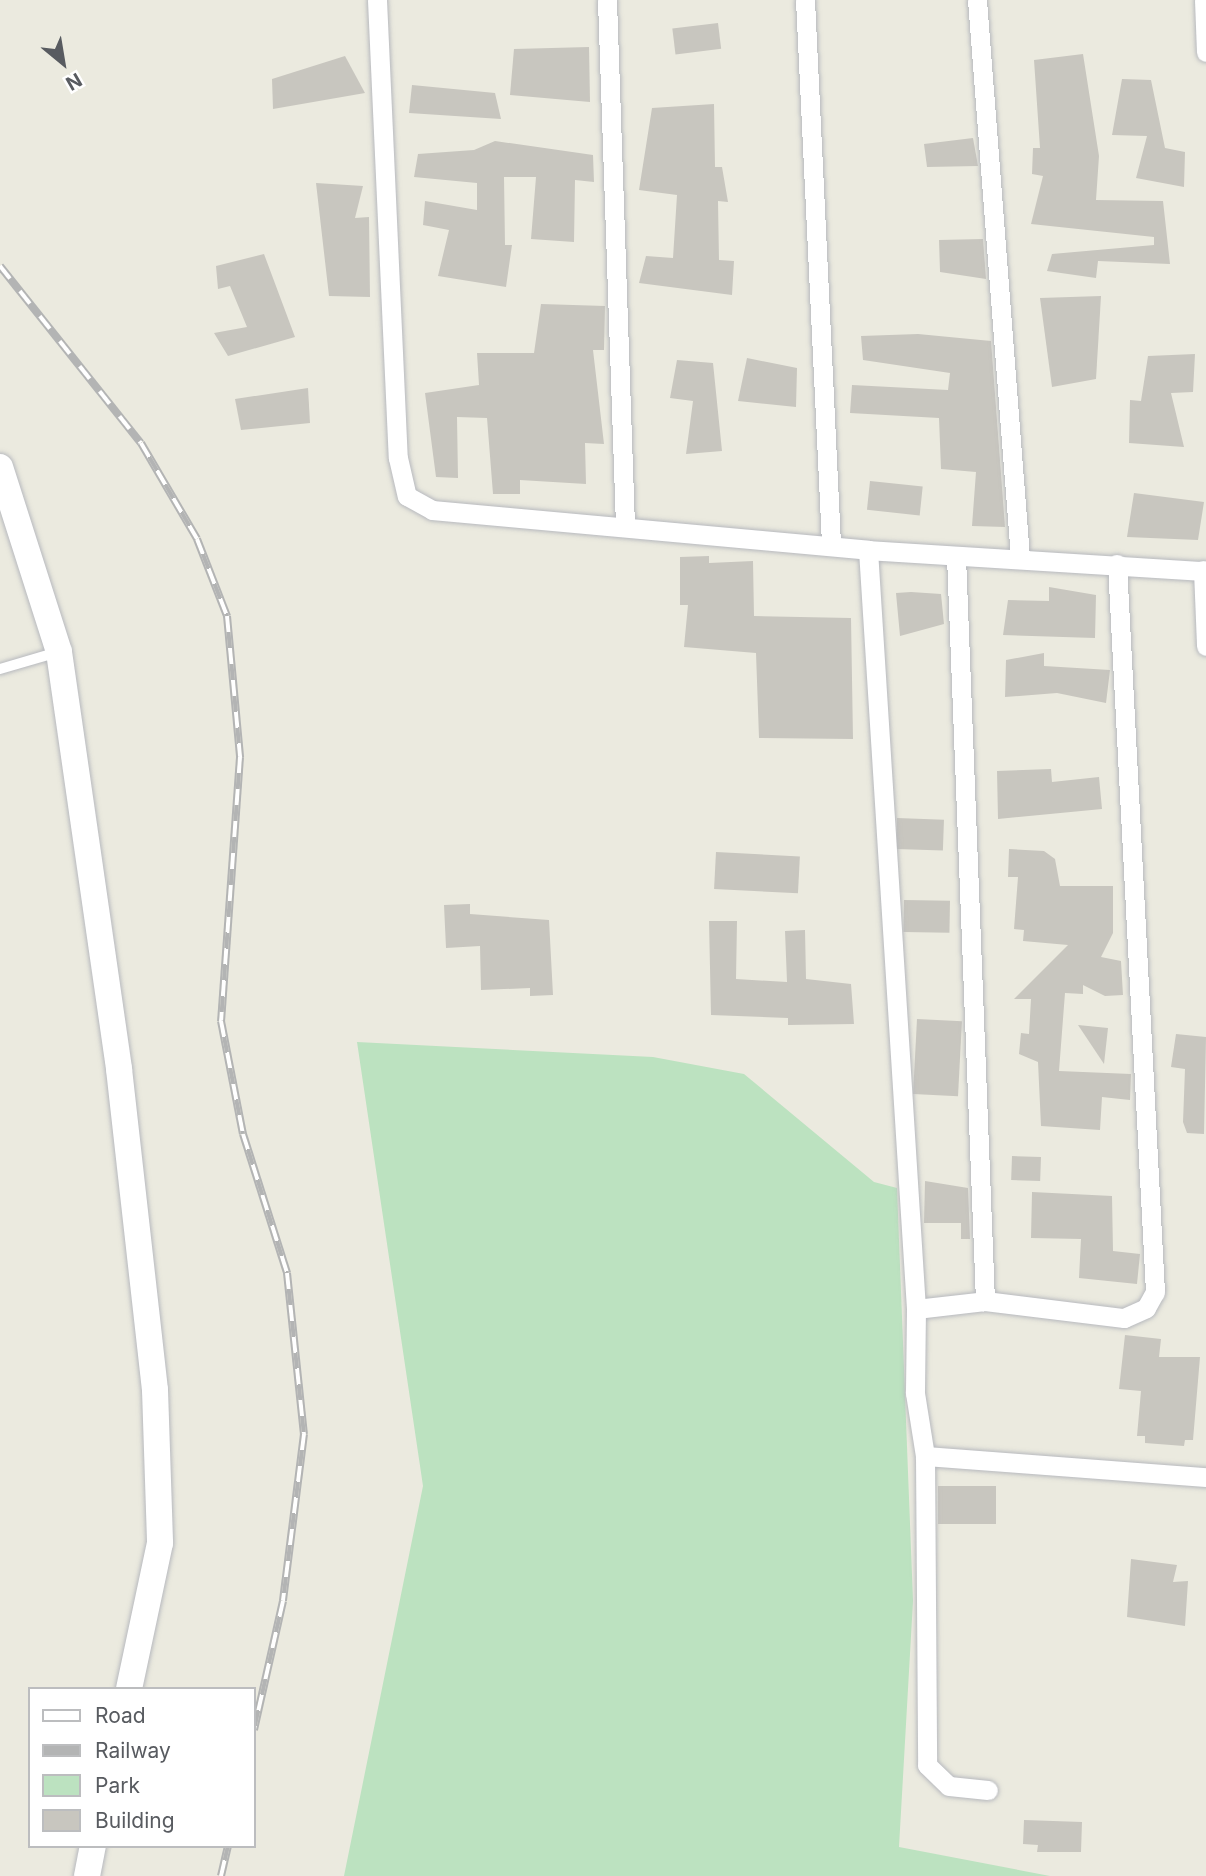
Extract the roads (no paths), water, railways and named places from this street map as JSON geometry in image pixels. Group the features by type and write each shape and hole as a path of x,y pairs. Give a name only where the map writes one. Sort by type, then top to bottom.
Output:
{"street":[{"path":"377,0 398,458 407,496 432,510 831,543 869,550 1204,570 1206,646"},
{"path":"607,0 625,526"},
{"path":"806,0 831,543"},
{"path":"977,0 1020,558"},
{"path":"1204,0 1206,52"},
{"path":"0,467 59,652 119,1069 155,1390 160,1543 129,1687"},
{"path":"869,550 916,1309 915,1392 925,1456 927,1765 949,1786 988,1790"},
{"path":"956,556 985,1301"},
{"path":"916,1309 985,1301 1124,1318 1146,1308 1155,1292 1117,564"},
{"path":"925,1456 1206,1476"},
{"path":"87,1876 93,1848"}],"lane":[{"path":"0,669 59,652"}],"railway":[{"path":"0,266 141,443 197,539 227,616 240,757 221,1021 243,1134 287,1273 304,1434 283,1601 256,1721"},
{"path":"221,1876 228,1848"}]}
